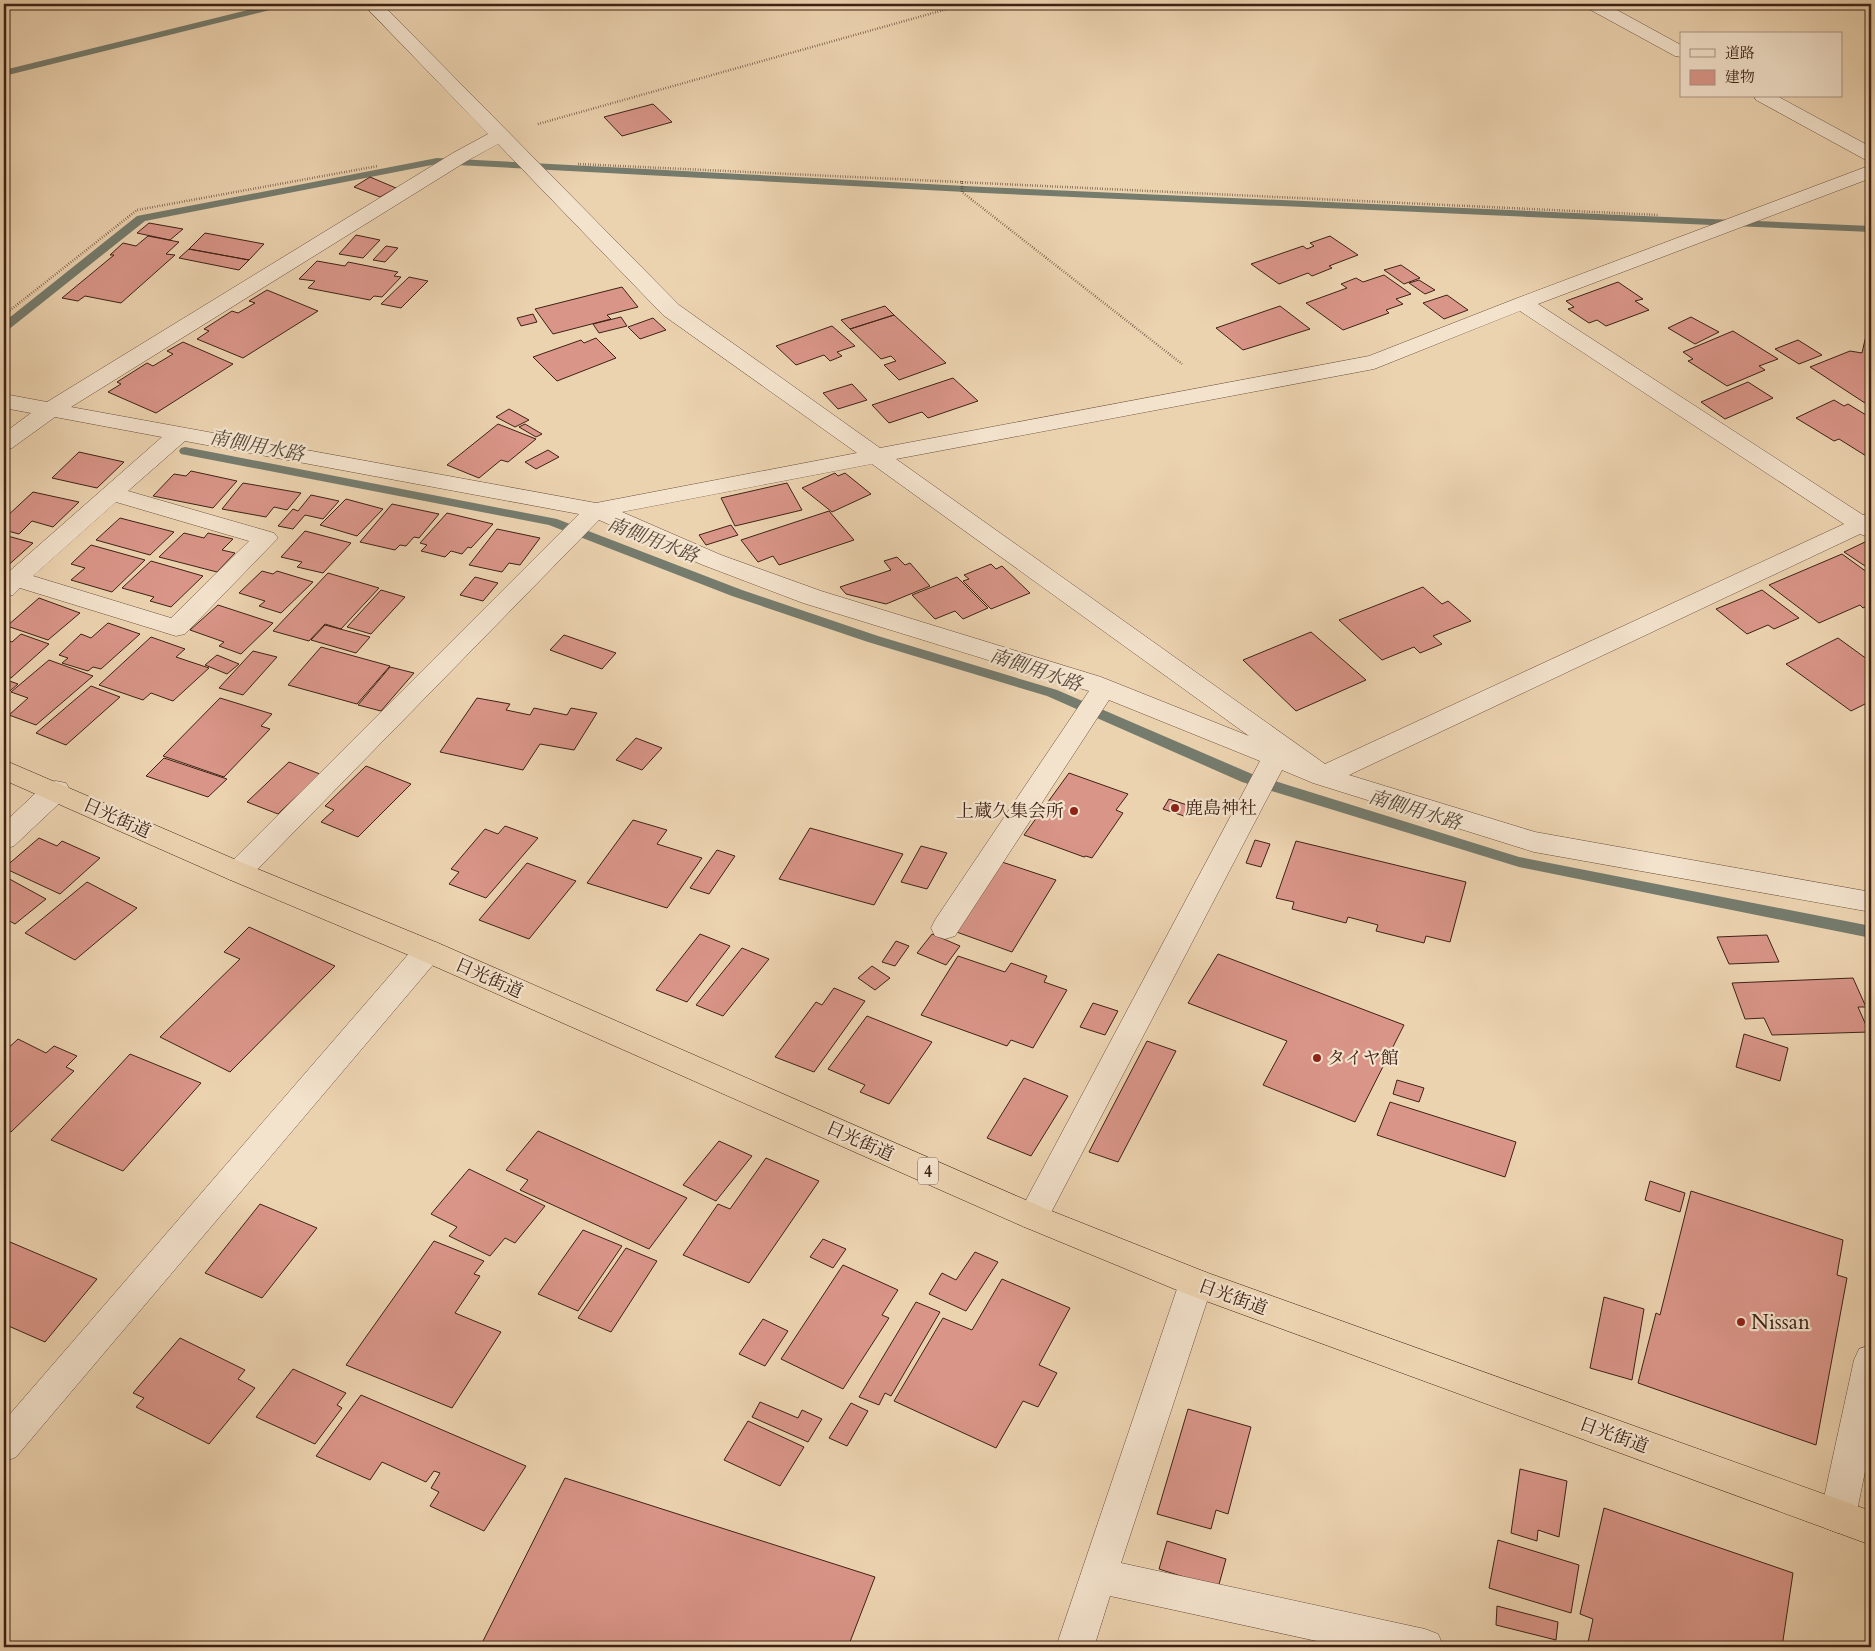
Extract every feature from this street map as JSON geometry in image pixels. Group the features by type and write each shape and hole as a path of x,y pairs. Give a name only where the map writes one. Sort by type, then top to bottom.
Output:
{"highway":[{"name":"日光街道","path":"4,769 56,790 238,872 428,951 1033,1217 1196,1283 1871,1528"}],"street":[{"path":"372,4 670,310 1323,776"},
{"path":"1593,4 1680,51"},
{"path":"1767,98 1871,155"},
{"path":"4,443 50,410 460,157 500,135"},
{"path":"238,872 591,516 876,456 1374,362 1522,303 1871,171"},
{"path":"1522,303 1868,525"},
{"path":"4,401 591,516 812,597 1101,693 1270,766 1323,776 1534,842 1871,902"},
{"path":"10,585 179,434"},
{"path":"10,585 176,628 266,538 112,494"},
{"path":"1323,776 1868,525"},
{"path":"946,928 1101,693"},
{"path":"1033,1217 1270,766"},
{"path":"4,839 56,790"},
{"path":"4,1446 428,951"},
{"path":"1075,1647 1196,1283"},
{"path":"1838,1516 1871,1360"},
{"path":"1099,1576 1425,1647"}],"path":[{"path":"500,135 965,4"},
{"path":"524,161 1665,215"},
{"path":"4,315 137,210 386,164"},
{"path":"962,181 962,192 1218,392"}],"building":[{"path":"653,104 672,122 622,136 604,117"},
{"path":"370,177 396,188 380,197 354,187"},
{"path":"149,223 183,229 170,240 137,233"},
{"path":"205,233 264,244 249,260 189,249"},
{"path":"356,235 380,240 363,258 339,254"},
{"path":"148,236 179,242 166,254 175,255 121,303 85,296 78,301 62,298 114,255 110,255 123,243 136,246"},
{"path":"1330,236 1358,255 1329,266 1332,268 1312,276 1308,273 1279,284 1251,264 1303,246 1307,249 1314,246 1310,243"},
{"path":"386,246 398,248 385,262 373,260"},
{"path":"189,249 249,260 239,270 179,258"},
{"path":"317,261 345,266 348,262 398,272 394,276 401,277 382,297 374,296 370,300 308,288 315,281 299,279"},
{"path":"1401,265 1420,278 1404,284 1384,270"},
{"path":"1384,275 1411,294 1396,299 1403,304 1386,310 1389,313 1343,330 1306,303 1347,288 1341,284 1356,278 1363,282"},
{"path":"409,277 428,281 401,308 381,304"},
{"path":"1419,280 1435,290 1425,294 1409,283"},
{"path":"1618,282 1643,299 1635,301 1649,310 1606,326 1597,320 1589,323 1568,309 1574,307 1566,301"},
{"path":"622,287 638,307 607,315 611,319 553,334 535,309"},
{"path":"267,290 318,311 243,358 197,339 209,331 204,329 232,311 238,313 255,303 249,301"},
{"path":"1447,295 1468,310 1444,319 1423,303"},
{"path":"885,306 894,315 850,329 841,320"},
{"path":"1280,306 1310,329 1243,350 1216,328"},
{"path":"533,314 537,322 521,326 517,318"},
{"path":"894,315 946,363 899,380 884,365 896,361 891,356 881,359 850,329"},
{"path":"621,317 627,326 599,333 593,324"},
{"path":"1691,317 1719,332 1695,344 1668,328"},
{"path":"653,318 666,330 640,339 628,327"},
{"path":"832,326 855,346 837,352 842,356 830,361 824,355 796,365 776,346"},
{"path":"1733,331 1778,359 1759,366 1765,370 1727,386 1688,361 1693,359 1683,352"},
{"path":"1867,331 1871,332 1871,407 1810,367 1850,351 1862,353"},
{"path":"596,338 616,358 557,381 533,357 581,340 584,343"},
{"path":"1798,340 1822,355 1799,364 1775,349"},
{"path":"183,342 233,364 156,413 108,392 121,384 117,382 147,363 153,366 173,354 167,351"},
{"path":"953,378 978,401 928,418 922,412 889,423 872,405"},
{"path":"1748,382 1773,398 1725,419 1701,402"},
{"path":"852,384 867,400 838,409 823,393"},
{"path":"1834,400 1844,406 1848,404 1871,418 1871,459 1839,439 1834,441 1796,418"},
{"path":"509,409 529,420 515,427 496,417"},
{"path":"498,424 536,439 508,462 501,460 479,478 447,465"},
{"path":"525,424 542,434 536,437 519,427"},
{"path":"548,450 559,457 536,469 525,462"},
{"path":"79,452 124,462 97,488 52,478"},
{"path":"191,471 237,481 213,508 153,496 174,474 186,476"},
{"path":"835,473 838,476 845,473 871,494 832,512 802,488"},
{"path":"243,483 301,493 287,510 274,507 266,517 222,509"},
{"path":"787,483 802,510 735,526 721,498"},
{"path":"33,492 79,502 53,527 32,521 19,534 4,530 4,519"},
{"path":"311,495 339,501 323,519 305,515 293,529 278,526 293,509 298,511"},
{"path":"346,499 383,509 357,536 320,525"},
{"path":"392,504 439,514 419,538 414,537 406,546 400,545 395,550 360,542"},
{"path":"829,511 854,540 779,565 773,556 758,562 741,540"},
{"path":"447,513 493,524 471,548 468,547 462,554 451,551 445,557 421,551 427,545 420,543"},
{"path":"120,518 174,532 150,555 96,540"},
{"path":"731,525 738,535 706,545 699,535"},
{"path":"497,529 540,538 520,565 509,563 502,572 469,565"},
{"path":"305,531 351,543 323,573 297,567 302,562 281,557"},
{"path":"184,533 204,538 208,533 233,539 222,550 235,553 217,572 159,557"},
{"path":"4,535 33,543 4,569"},
{"path":"1865,542 1871,546 1871,570 1844,552"},
{"path":"91,545 145,560 112,592 71,580 85,568 71,564"},
{"path":"1842,554 1871,575 1871,604 1863,608 1860,605 1819,623 1769,585"},
{"path":"897,557 905,565 910,563 930,586 886,604 846,594 840,587 891,570 884,561"},
{"path":"151,561 203,576 171,607 150,601 154,597 122,588"},
{"path":"991,564 996,569 1002,566 1030,593 991,609 963,581 969,579 964,575"},
{"path":"262,571 273,574 277,571 313,582 281,613 259,606 265,601 239,593"},
{"path":"328,573 379,588 341,629 325,624 309,641 273,631"},
{"path":"475,577 498,583 483,601 460,595"},
{"path":"957,577 988,608 963,619 955,611 935,619 912,595"},
{"path":"1423,587 1442,604 1448,601 1471,621 1433,636 1442,644 1420,653 1414,647 1382,660 1339,620"},
{"path":"381,590 405,597 371,634 347,627"},
{"path":"1762,590 1799,618 1774,629 1768,625 1747,634 1716,609"},
{"path":"39,598 80,613 48,640 7,626"},
{"path":"218,605 273,623 241,654 219,646 224,642 190,630"},
{"path":"108,623 140,634 101,669 93,667 88,671 62,663 68,658 59,655 81,634 91,638"},
{"path":"325,625 370,637 356,653 311,640"},
{"path":"1311,632 1366,680 1296,711 1243,660"},
{"path":"21,634 49,644 11,678 4,676 4,639 12,642"},
{"path":"564,635 616,653 602,669 550,650"},
{"path":"151,637 185,649 176,657 209,668 173,701 151,693 143,700 99,685"},
{"path":"1838,638 1871,662 1871,701 1851,711 1786,664"},
{"path":"321,647 390,666 357,704 288,685"},
{"path":"253,651 277,657 243,695 219,688"},
{"path":"217,655 239,664 227,674 205,665"},
{"path":"49,660 93,676 36,725 9,715 28,698 11,692"},
{"path":"390,667 414,673 381,711 358,705"},
{"path":"4,679 18,684 4,696"},
{"path":"91,686 120,697 66,745 36,733"},
{"path":"220,698 272,714 261,726 270,729 224,777 163,756"},
{"path":"477,698 510,704 506,710 530,715 534,708 567,715 571,708 597,713 574,750 540,744 523,770 440,752"},
{"path":"636,738 662,748 642,770 616,760"},
{"path":"164,758 227,779 208,797 146,776"},
{"path":"289,762 320,774 278,814 247,802"},
{"path":"366,766 411,784 358,837 321,822 334,810 325,806"},
{"path":"1069,773 1128,794 1116,810 1123,813 1092,858 1084,857 1024,835"},
{"path":"1169,799 1190,806 1184,816 1163,809"},
{"path":"633,820 667,830 657,844 702,858 667,908 587,883"},
{"path":"505,826 538,838 486,898 449,884 459,872 451,869 485,829 498,834"},
{"path":"810,828 903,854 874,905 779,879"},
{"path":"39,838 57,846 62,841 100,858 60,894 4,868"},
{"path":"1255,840 1270,844 1261,867 1246,863"},
{"path":"1296,841 1466,882 1450,942 1426,936 1424,943 1376,931 1378,925 1348,917 1346,923 1292,909 1294,902 1276,898"},
{"path":"921,846 947,853 927,889 901,882"},
{"path":"717,850 735,856 709,894 690,888"},
{"path":"996,860 1056,880 1012,952 951,930"},
{"path":"527,863 576,881 529,939 479,920"},
{"path":"4,876 46,899 15,924 4,918"},
{"path":"87,882 137,908 75,960 25,933"},
{"path":"249,927 335,966 230,1072 160,1037 240,959 224,952"},
{"path":"700,934 730,946 687,1002 656,990"},
{"path":"932,934 960,946 946,965 917,953"},
{"path":"1767,935 1779,962 1729,964 1717,937"},
{"path":"896,941 909,946 895,966 882,962"},
{"path":"742,948 769,959 723,1016 696,1005"},
{"path":"1218,954 1404,1025 1355,1122 1263,1085 1287,1041 1188,1003"},
{"path":"958,956 1005,972 1011,963 1047,976 1044,982 1067,990 1033,1048 1011,1040 1007,1046 921,1015"},
{"path":"872,966 890,978 875,990 858,978"},
{"path":"1853,978 1866,1007 1858,1007 1869,1032 1772,1035 1764,1018 1745,1019 1732,983"},
{"path":"834,988 865,1001 814,1072 775,1057 816,1002 822,1005"},
{"path":"1093,1003 1118,1011 1105,1035 1080,1027"},
{"path":"867,1016 932,1042 889,1104 860,1092 865,1085 828,1069"},
{"path":"1744,1034 1788,1048 1780,1081 1736,1067"},
{"path":"18,1039 46,1053 54,1046 77,1056 66,1067 74,1071 11,1132 4,1128 4,1052"},
{"path":"1147,1041 1176,1051 1118,1162 1089,1152"},
{"path":"130,1054 201,1083 123,1171 51,1140"},
{"path":"1024,1078 1068,1096 1031,1156 987,1138"},
{"path":"1397,1080 1424,1088 1419,1102 1393,1094"},
{"path":"1390,1102 1516,1142 1505,1177 1377,1135"},
{"path":"538,1131 687,1198 649,1249 520,1190 528,1180 506,1170"},
{"path":"719,1141 752,1156 716,1201 683,1185"},
{"path":"766,1158 819,1181 749,1283 683,1255 718,1204 730,1209"},
{"path":"469,1169 545,1206 515,1243 505,1238 490,1256 449,1236 457,1227 431,1214"},
{"path":"1650,1181 1685,1193 1680,1212 1645,1200"},
{"path":"1691,1191 1843,1240 1837,1275 1847,1278 1816,1445 1638,1383 1656,1313 1660,1315"},
{"path":"260,1204 317,1228 262,1298 205,1273"},
{"path":"583,1230 622,1246 578,1311 538,1294"},
{"path":"823,1239 846,1249 833,1268 810,1257"},
{"path":"434,1241 484,1261 474,1274 480,1276 455,1313 501,1332 452,1408 346,1365"},
{"path":"10,1242 97,1279 45,1342 4,1324 4,1249"},
{"path":"626,1248 657,1261 611,1332 578,1318"},
{"path":"975,1252 998,1262 966,1311 929,1294 942,1273 956,1280"},
{"path":"843,1265 898,1290 882,1315 889,1318 843,1389 781,1359"},
{"path":"1002,1279 1070,1308 1039,1365 1057,1373 1038,1407 1023,1401 996,1448 894,1401 943,1318 972,1330"},
{"path":"1604,1297 1644,1309 1632,1380 1590,1368"},
{"path":"916,1302 940,1312 891,1396 885,1393 879,1405 859,1397"},
{"path":"763,1319 788,1331 765,1366 739,1354"},
{"path":"180,1338 245,1370 238,1379 255,1388 209,1444 136,1407 144,1398 133,1393"},
{"path":"293,1369 346,1393 337,1405 342,1408 315,1444 256,1417"},
{"path":"361,1395 526,1466 484,1531 430,1506 439,1492 431,1488 440,1473 434,1471 426,1482 382,1462 370,1480 316,1456"},
{"path":"760,1402 798,1418 802,1410 822,1419 808,1442 752,1417"},
{"path":"851,1403 868,1411 847,1446 829,1438"},
{"path":"1188,1409 1251,1427 1228,1514 1216,1510 1211,1529 1157,1514"},
{"path":"748,1421 804,1447 780,1486 724,1460"},
{"path":"1520,1469 1567,1481 1559,1537 1538,1530 1537,1541 1511,1533"},
{"path":"565,1478 875,1577 848,1647 480,1647"},
{"path":"1604,1508 1793,1573 1782,1647 1587,1647 1593,1619 1580,1614"},
{"path":"1498,1540 1579,1565 1571,1613 1489,1588"},
{"path":"1167,1541 1226,1559 1218,1588 1159,1569"},
{"path":"1497,1606 1558,1622 1556,1640 1496,1625"}],"waterway":[{"path":"4,73 283,4"},
{"path":"4,328 141,218 437,161 984,190 1871,229"},
{"name":"南側用水路","path":"185,451 552,522 737,593 873,639 1052,693 1247,778 1519,862 1871,932"}],"place":[{"name":"鹿島神社","path":"1175,808"},
{"name":"上蔵久集会所","path":"1074,811"},
{"name":"タイヤ館","path":"1317,1058"},
{"name":"Nissan","path":"1741,1322"}]}
